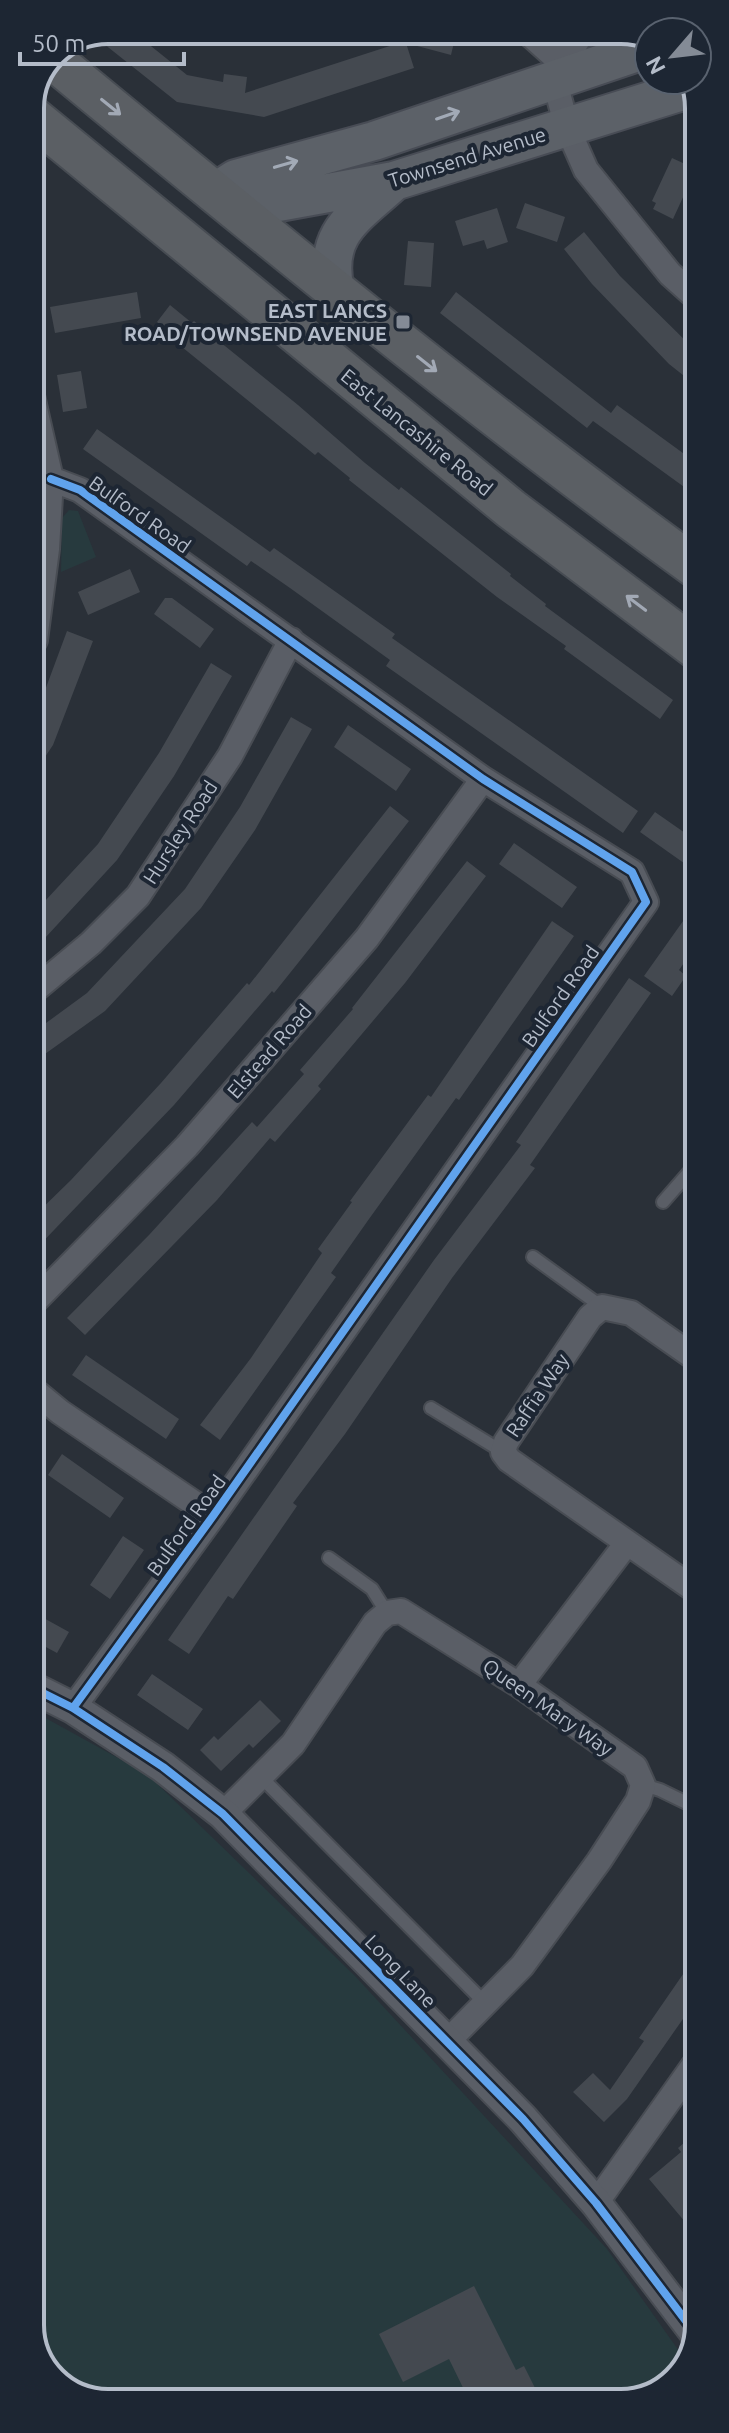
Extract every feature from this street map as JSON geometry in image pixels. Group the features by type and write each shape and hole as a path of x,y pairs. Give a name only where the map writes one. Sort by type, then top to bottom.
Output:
{"highway":[{"path":"60,66 219,206 335,291 576,481 685,560"},
{"name":"East Lancashire Road","path":"44,127 511,509 685,640"},
{"path":"153,217 219,206"},
{"path":"219,206 212,244 223,272"}],"main road":[{"path":"219,206 236,179 374,141 558,72 633,52"},
{"name":"Townsend Avenue","path":"219,206 394,181 666,96"},
{"path":"335,291 330,270 333,248 341,233 394,181"}],"street":[{"path":"536,44 558,72 567,127 586,170 670,274 685,287"},
{"path":"558,72 575,44"},
{"path":"44,448 51,479 44,572"},
{"name":"Bulford Road","path":"51,479 80,490 483,779 632,872 646,902 213,1516 73,1708"},
{"name":"Hursley Road","path":"44,982 91,943 138,896 230,756 291,640"},
{"name":"Elstead Road","path":"44,1292 187,1146 367,938 483,779"},
{"path":"602,1307 631,1313 685,1351"},
{"name":"Raffia Way","path":"602,1307 590,1317 506,1442 503,1452 509,1460 685,1583"},
{"path":"44,1399 213,1516"},
{"path":"519,1685 627,1543"},
{"name":"Queen Mary Way","path":"387,1613 401,1611 519,1685 635,1767 643,1785"},
{"path":"223,1814 293,1744 375,1623 387,1613"},
{"name":"Long Lane","path":"44,1694 73,1708 163,1767 223,1814 523,2119 596,2203 685,2320"},
{"path":"447,2042 522,1966 599,1861 638,1801 643,1785"},
{"path":"596,2203 685,2078"}],"lane":[{"path":"663,1202 685,1177"},
{"path":"533,1257 602,1307"},
{"path":"431,1408 503,1452"},
{"path":"329,1558 372,1589 387,1613"},
{"path":"260,1776 486,2004"},
{"path":"643,1785 685,1802"}],"green space":[{"path":"69,510 78,511 96,557 61,572 62,518"},
{"path":"44,1717 147,1774 355,1976 607,2249 679,2351 669,2367 653,2380 642,2386 621,2389 104,2389 84,2384 66,2373 47,2346 44,2325"}],"building":[{"path":"104,44 148,44 187,75 223,82 224,74 247,77 245,93 396,44 406,44 414,68 264,117 177,102"},
{"path":"410,44 454,44 451,55"},
{"path":"672,158 685,164 685,193 673,219 653,209 656,203 652,201"},
{"path":"525,203 565,217 557,242 516,228"},
{"path":"497,208 508,242 487,249 484,240 463,246 455,221"},
{"path":"584,232 620,276 685,340 685,377 592,284 564,249"},
{"path":"408,241 434,243 431,287 404,285"},
{"path":"137,292 141,318 55,333 50,307"},
{"path":"456,292 611,413 617,405 685,455 685,488 593,421 587,428 440,313"},
{"path":"170,305 298,405 399,490 401,487 511,574 545,606 673,700 660,719 497,597 177,343 179,340 157,322"},
{"path":"81,371 87,408 63,412 57,375"},
{"path":"97,429 270,552 274,548 395,634 392,638 638,811 623,833 386,666 390,660 290,588 251,561 247,566 83,449"},
{"path":"130,569 140,592 88,615 78,592"},
{"path":"165,598 172,598 214,629 200,648 154,614"},
{"path":"67,631 93,641 53,745 44,758 44,693"},
{"path":"211,663 232,676 174,776 117,860 44,939 44,902 98,844 159,753"},
{"path":"291,717 312,729 255,830 201,908 105,1011 44,1055 44,1024 87,993 185,889 240,807"},
{"path":"348,725 411,769 396,791 334,747"},
{"path":"390,806 409,821 274,993 272,991 174,1105 44,1240 44,1206 161,1083 247,983 249,985"},
{"path":"655,812 685,833 685,864 640,832"},
{"path":"514,843 577,887 562,908 499,864"},
{"path":"467,861 486,876 405,983 318,1086 321,1089 275,1142 270,1138 217,1200 85,1335 67,1318 149,1235 252,1122 257,1127 304,1074 300,1070 353,1009"},
{"path":"685,918 685,961 679,970 685,977 672,996 644,976"},
{"path":"552,921 574,936 459,1100 456,1098 331,1273 336,1277 220,1440 200,1425 251,1358 322,1253 318,1249 350,1201 428,1095 431,1097"},
{"path":"629,978 651,993 530,1165 535,1168 452,1278 345,1434 293,1503 297,1506 233,1599 228,1596 189,1654 168,1640 434,1260 521,1145 516,1142"},
{"path":"86,1355 179,1419 166,1439 72,1375"},
{"path":"62,1454 124,1498 110,1518 48,1475"},
{"path":"123,1536 144,1550 110,1599 90,1585"},
{"path":"44,1618 69,1632 57,1653 44,1646"},
{"path":"152,1674 203,1709 188,1730 137,1695"},
{"path":"260,1700 281,1721 253,1748 249,1744 221,1771 200,1750 214,1736 218,1740"},
{"path":"685,1971 685,2016 627,2099 604,2122 573,2092 593,2073 610,2090 644,2041 639,2038"},
{"path":"685,2142 685,2222 649,2179 681,2152 678,2148"},
{"path":"474,2286 516,2370 524,2366 536,2389 464,2389 449,2359 403,2382 379,2334"}],"cycle path":[{"path":"51,479 80,490 483,779 632,872 646,902 213,1516 73,1708"},
{"path":"44,1694 73,1708 163,1767 223,1814 523,2119 596,2203 685,2320"}],"place":[{"name":"EAST LANCS ROAD/TOWNSEND AVENUE","path":"403,322"}]}
